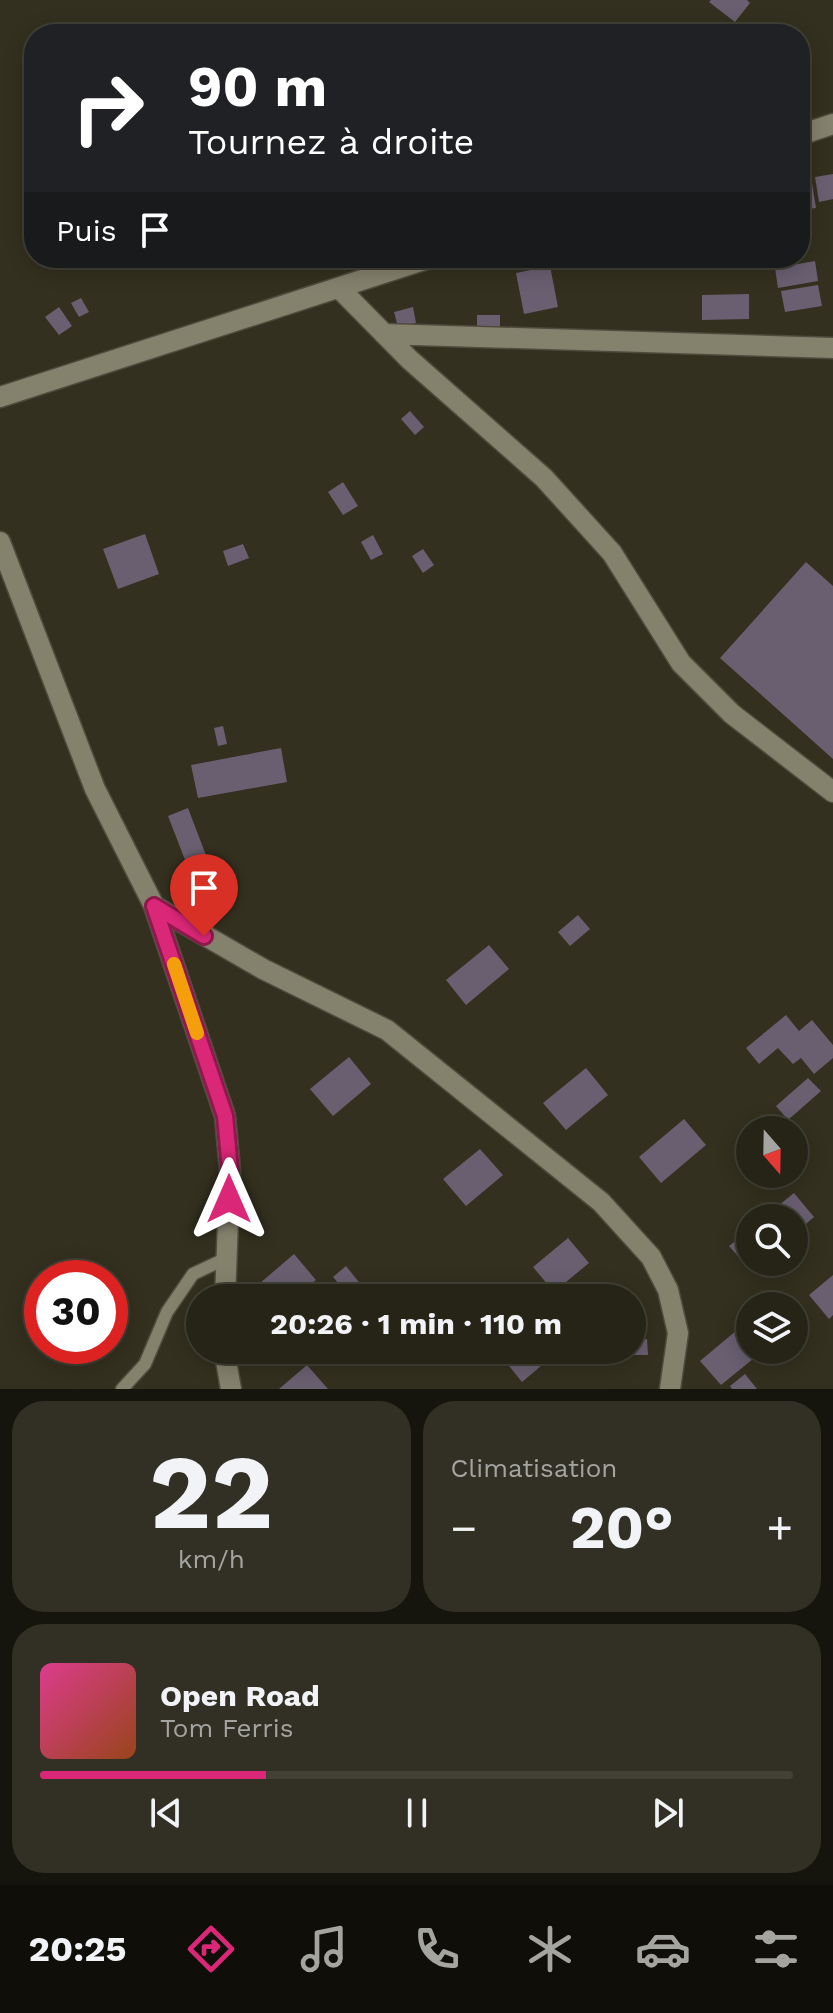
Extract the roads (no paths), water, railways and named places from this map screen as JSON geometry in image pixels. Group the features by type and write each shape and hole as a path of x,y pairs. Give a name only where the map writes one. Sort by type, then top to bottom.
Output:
{"street":[{"path":"810,132 833,124"},
{"path":"0,397 400,268"},
{"path":"339,288 384,334 544,478 612,553 681,663 732,714 833,792"},
{"path":"384,334 833,348"},
{"path":"0,542 95,789 154,906 225,1116 230,1170 226,1284"},
{"path":"154,906 263,969 387,1030 601,1202 651,1257 668,1290 678,1333 670,1389"},
{"path":"227,1364 231,1389"}],"lane":[{"path":"122,1389 145,1364 167,1312 193,1274 227,1258"}]}
